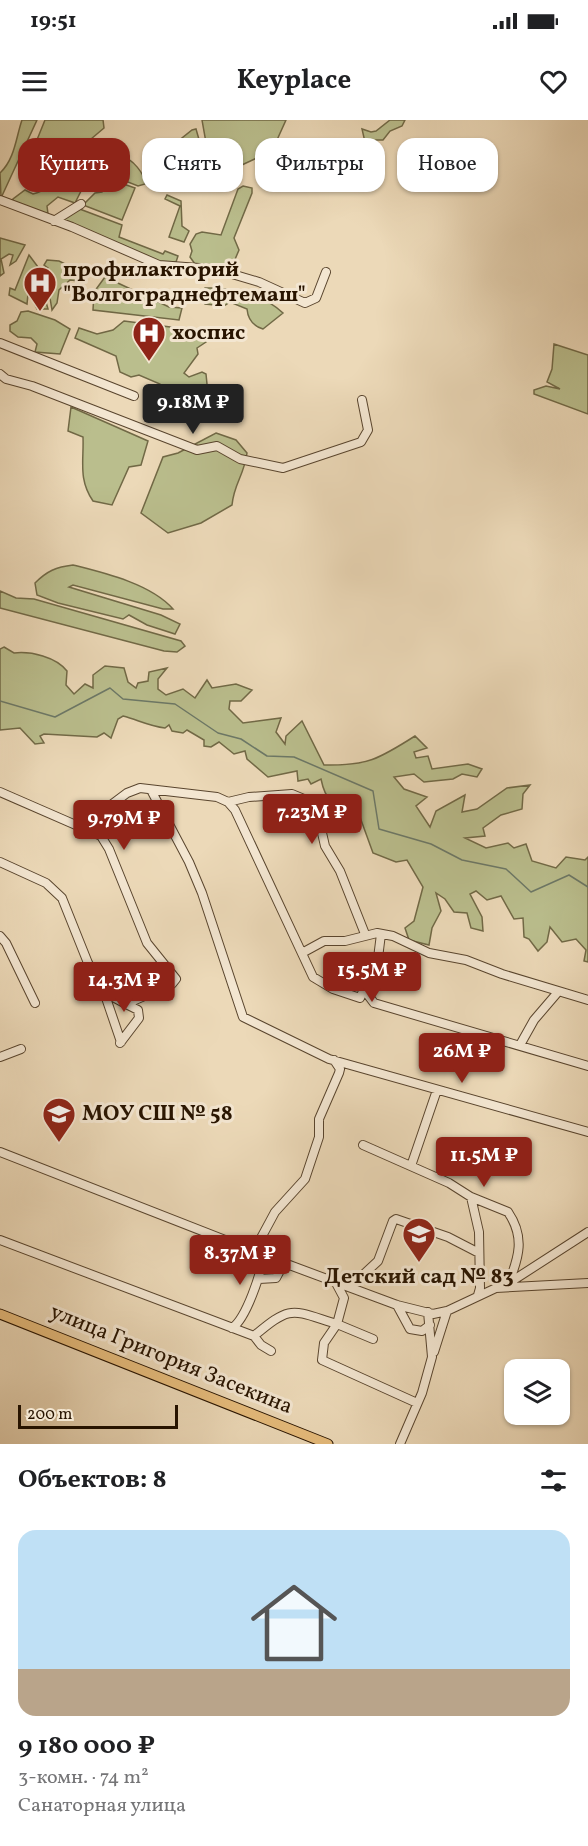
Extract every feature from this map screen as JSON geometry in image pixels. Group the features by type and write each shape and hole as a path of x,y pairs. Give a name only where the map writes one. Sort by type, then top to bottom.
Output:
{"main road":[{"name":"улица Григория Засекина","path":"0,1314 328,1444"}],"street":[{"path":"0,200 54,220 159,265 212,269 232,274 259,282 305,303 316,298 326,272"},
{"path":"54,220 81,204"},
{"path":"0,343 134,396"},
{"path":"0,374 6,379 154,432 178,444 197,450 217,446 240,459 282,468 361,442 368,430 362,400"},
{"path":"83,826 127,793 140,788 217,797 228,802 235,810 313,977 333,989 360,998 378,958 381,934"},
{"path":"151,790 189,862 209,910 243,1017 334,1060 588,1132"},
{"path":"0,792 83,826 105,841 147,943 176,979 172,984 126,1004"},
{"path":"228,802 249,796 292,794 304,799 321,824 325,846 340,871 365,934"},
{"path":"0,862 46,882 59,892 69,909 88,963 104,992 121,1042 140,1018 138,1010 104,992"},
{"path":"302,953 324,941 345,940 365,934 381,934 393,936 429,953 466,960 588,1000"},
{"path":"0,936 6,943 35,1003"},
{"path":"367,986 368,995 374,1003 588,1066"},
{"path":"520,1045 534,1020 558,992"},
{"path":"0,1057 21,1049"},
{"path":"334,1060 340,1069 339,1073"},
{"path":"254,1251 275,1212 305,1179 319,1137 319,1119 339,1073 345,1066 351,1065"},
{"path":"411,1166 437,1090"},
{"path":"363,1145 449,1183 471,1197 504,1208 512,1217 520,1237 520,1247 509,1282"},
{"path":"0,1152 335,1282 398,1305 440,1314 509,1282 588,1232"},
{"path":"471,1197 479,1232 480,1288 478,1295"},
{"path":"351,1287 378,1261 393,1221 396,1219 448,1237 479,1253"},
{"path":"0,1240 254,1336 261,1345 271,1350"},
{"path":"232,1328 241,1320 259,1279 263,1255"},
{"path":"259,1279 276,1278 284,1263"},
{"path":"335,1282 344,1298 337,1324 324,1343 322,1360 417,1402"},
{"path":"496,1288 588,1283"},
{"path":"398,1305 410,1329 422,1331 430,1325"},
{"path":"254,1336 279,1314 293,1310 373,1338"},
{"path":"400,1444 417,1402 447,1311"},
{"path":"428,1312 432,1357"}],"green space":[{"path":"22,120 37,120 29,138 18,138 18,161 1,198 0,173 12,155"},
{"path":"45,120 103,120 104,128 92,138 38,138"},
{"path":"202,120 286,120 278,138 255,138 255,159 243,164 243,138 205,138"},
{"path":"390,120 405,120 402,126 390,131 385,138 364,138 362,129 376,131"},
{"path":"196,129 199,138 182,138"},
{"path":"130,160 142,174 142,185 130,183"},
{"path":"130,186 135,188 122,220 83,205 95,193 130,192"},
{"path":"243,186 252,188 234,238 239,250 233,264 226,269 195,264 190,257 192,251 190,244 196,234 202,232 221,235 237,192 243,192"},
{"path":"22,192 33,194 80,192 75,203 58,197 47,206 48,214 12,203 13,199"},
{"path":"167,195 181,201 182,226 189,231 184,242 169,237 180,206 165,199"},
{"path":"77,208 122,225 119,237 163,254 165,251 178,256 176,262 159,262 64,223 65,217"},
{"path":"0,238 25,245 16,261 10,265 13,255 9,254 1,259 4,273 0,276"},
{"path":"29,255 41,271 40,279 29,284 27,304 9,295 10,288 15,290"},
{"path":"47,260 59,261 84,273 79,281 70,280 59,290 57,303 52,310 50,298 46,302 48,309 37,309 34,303 48,268 44,265"},
{"path":"105,277 169,307 182,308 179,320 93,310 94,292"},
{"path":"205,288 247,293 266,301 283,313 263,329 252,322 247,309 230,302 224,306 205,304 201,295"},
{"path":"28,311 55,320 70,329 60,354 35,352 37,344 31,338 18,337 10,331 10,325 17,321 21,312"},
{"path":"124,321 201,331 206,342 197,348 198,354 184,373 189,377 202,372 206,374 207,384 196,398 163,393 160,384 139,375 131,377 120,372 116,356 75,338 79,328 97,334 113,330"},
{"path":"554,344 588,355 588,414 534,394 534,390 546,386 560,389 547,382 552,369"},
{"path":"71,407 148,441 141,465 129,467 112,505 93,501 88,493 83,470 83,437 68,431"},
{"path":"216,433 236,440 247,453 232,505 201,523 168,533 141,513 163,457 178,453"},
{"path":"73,565 140,586 164,600 173,609 163,609 73,585 69,587 161,615 180,624 175,634 147,625 129,615 123,619 58,603 37,595 35,583 39,579 52,570"},
{"path":"0,591 16,598 34,599 181,641 185,646 177,652 164,651 0,608"},
{"path":"4,647 14,653 35,654 62,666 67,671 66,685 74,694 85,684 93,688 93,675 105,666 124,668 128,682 136,688 138,683 148,681 149,672 167,668 158,679 158,689 166,695 183,689 195,698 207,680 212,688 236,684 252,690 241,701 230,701 229,709 243,723 281,718 276,732 285,744 286,736 302,721 324,765 351,764 372,760 415,736 427,748 414,752 416,758 428,756 432,769 468,764 482,769 477,777 462,774 453,779 424,782 414,774 394,777 404,789 427,797 416,806 430,827 436,811 465,795 462,812 477,809 507,788 530,785 523,794 522,809 501,815 483,828 485,836 465,838 486,848 508,843 514,848 526,844 532,861 556,868 566,857 585,860 588,857 588,962 584,961 586,950 576,939 562,942 550,927 547,942 538,951 529,939 524,937 523,918 514,919 501,896 487,900 476,891 470,894 482,917 483,931 471,928 467,913 454,912 445,899 436,893 441,911 432,928 429,945 409,940 405,928 414,921 423,887 407,860 396,862 373,853 357,809 332,802 326,794 321,779 311,784 308,779 298,781 297,771 268,777 247,759 245,751 234,754 219,742 211,747 204,746 204,740 187,730 183,733 172,731 169,725 165,728 159,727 123,716 118,719 111,738 104,733 97,737 44,734 40,736 44,743 35,744 20,728 0,730 0,649"}],"waterway":[{"path":"0,701 55,717 110,688 123,699 175,704 218,733 241,739 267,756 294,757 373,791 379,829 431,844 462,860 506,869 531,892 569,875 588,887"}],"place":[{"name":"профилакторий \"Волгограднефтемаш\"","path":"40,312"},
{"name":"хоспис","path":"149,362"},
{"name":"МОУ СШ № 58","path":"59,1143"},
{"name":"Детский сад № 83","path":"419,1263"}]}
